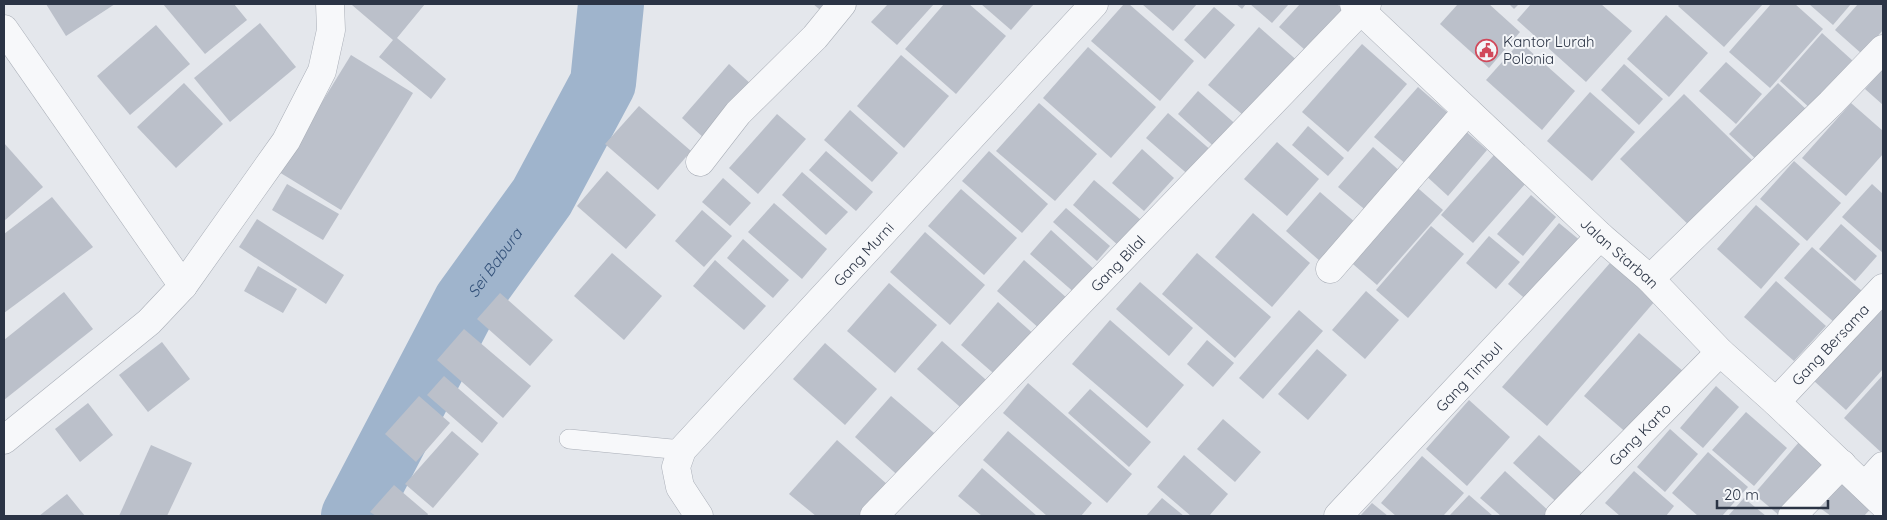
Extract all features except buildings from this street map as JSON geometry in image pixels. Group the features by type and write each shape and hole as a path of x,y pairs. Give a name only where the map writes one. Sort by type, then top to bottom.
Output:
{"street":[{"path":"4,440 149,322 183,286 291,132 322,71 331,30 330,4"},
{"path":"700,162 738,113 815,37 842,4"},
{"name":"Gang Murni","path":"682,450 1094,4"},
{"name":"Jalan Starban","path":"1361,6 1467,111 1600,236 1650,279 1720,352 1874,495"},
{"name":"Gang Bilal","path":"874,516 1361,6"},
{"path":"4,29 183,286"},
{"path":"1650,279 1831,103 1883,49"},
{"path":"1330,269 1467,111"},
{"name":"Gang Timbul","path":"1338,516 1600,236"},
{"name":"Gang Bersama","path":"1776,402 1883,288"},
{"name":"Gang Karto","path":"1559,516 1720,352"},
{"path":"682,450 676,467 680,487 699,516"},
{"path":"1792,516 1842,464"},
{"path":"1874,495 1883,466"}],"lane":[{"path":"569,439 682,450"}],"waterway":[{"name":"Sei Babura","path":"354,516 466,302 542,197 603,83 611,4"}],"place":[{"name":"Kantor Lurah Polonia","path":"1487,50"}]}
